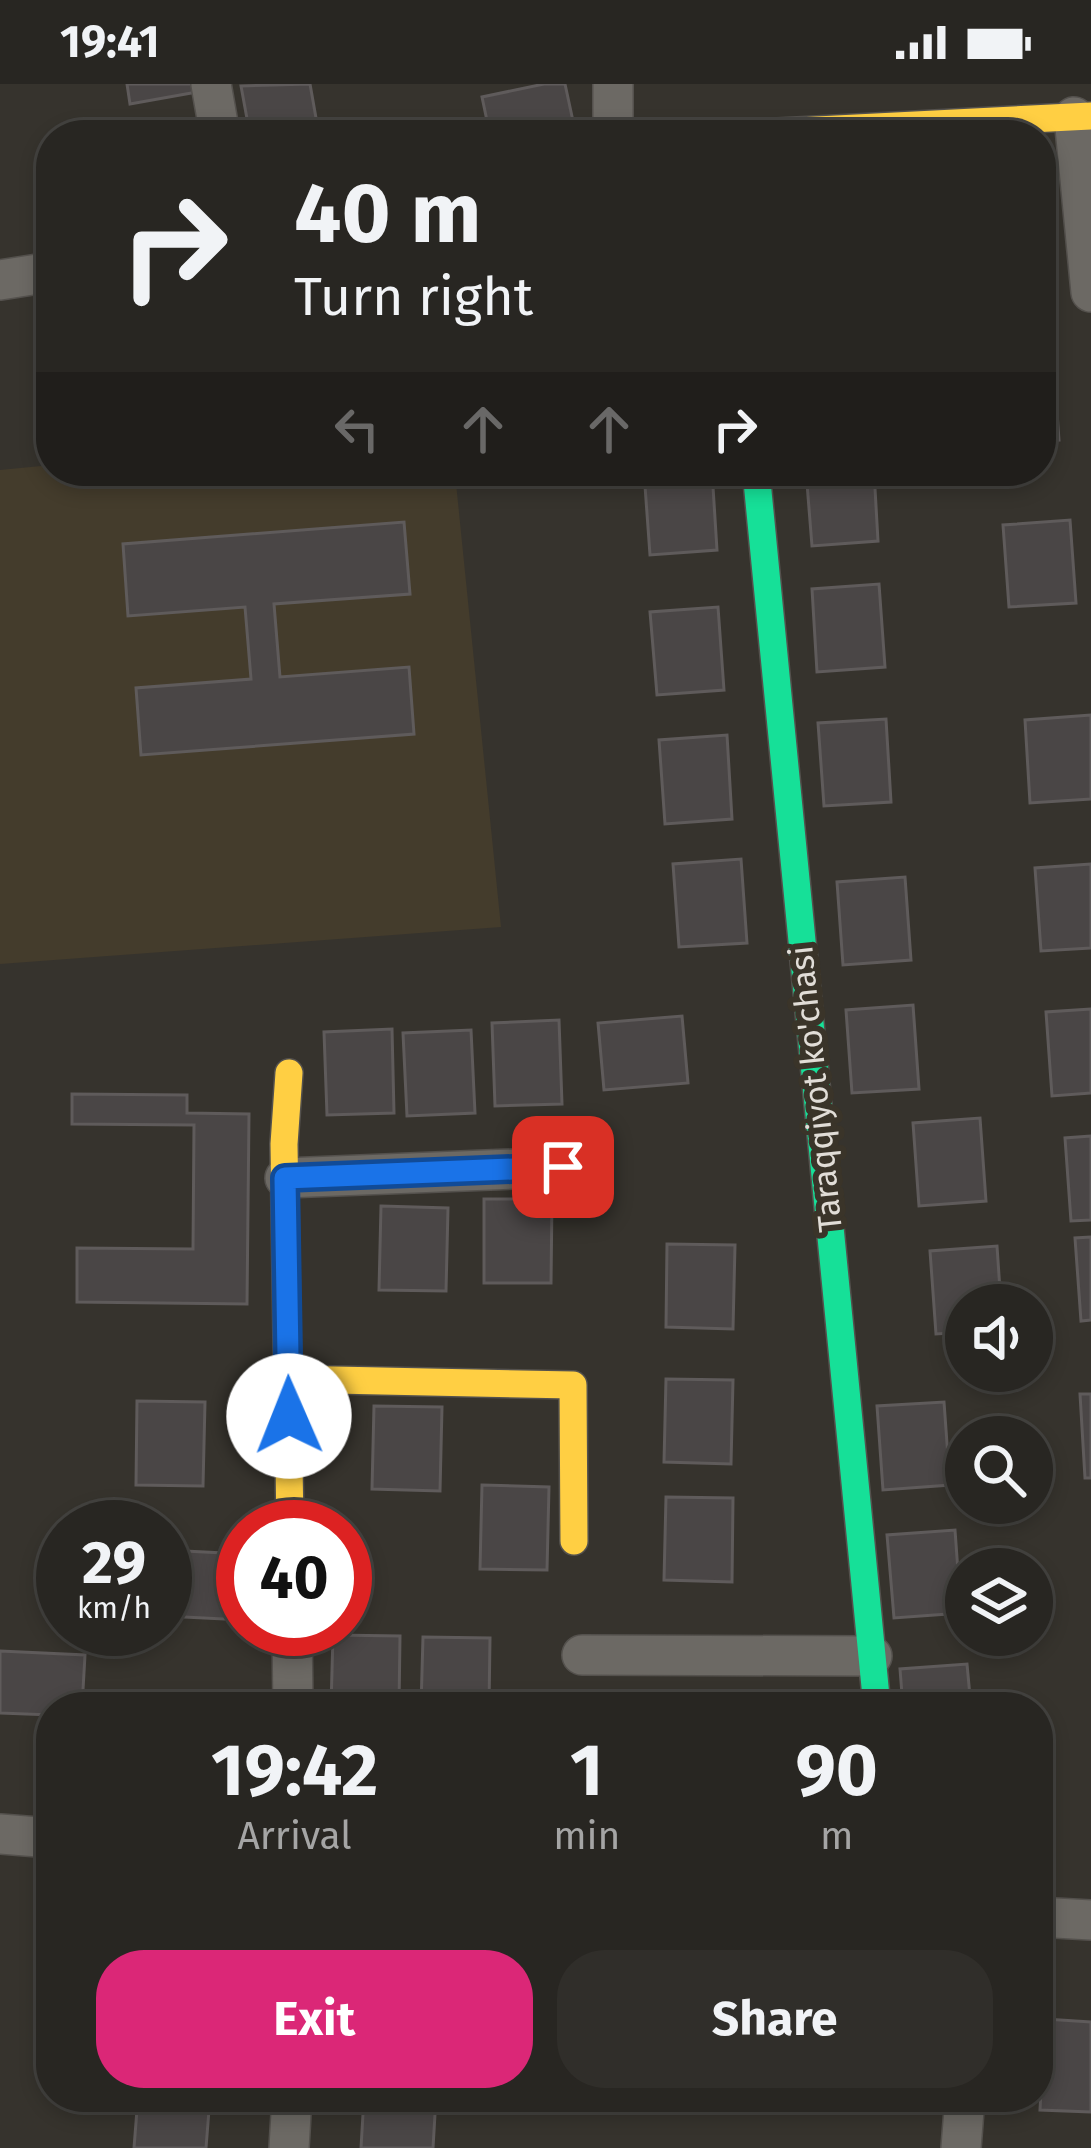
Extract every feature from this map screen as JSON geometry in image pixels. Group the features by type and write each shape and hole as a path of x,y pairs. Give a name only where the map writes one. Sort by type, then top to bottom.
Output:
{"street":[{"path":"211,84 217,120"},
{"path":"613,84 614,120"},
{"path":"1007,120 1083,116 1091,292"},
{"path":"0,280 36,274"},
{"name":"Taraqqiyot ko'chasi","path":"757,486 876,1692"},
{"path":"289,1073 285,1178 290,1500"},
{"path":"285,1178 563,1167"},
{"path":"288,1379 573,1384 574,1541"},
{"path":"582,1655 872,1656"},
{"path":"292,1656 293,1692"},
{"path":"0,1834 36,1837"},
{"path":"1053,1918 1091,1920"},
{"path":"289,2148 291,2112"},
{"path":"961,2148 964,2112"}],"shaded area":[{"path":"36,466 36,486 456,486 501,927 0,964 0,470"}],"building":[{"path":"127,84 196,84 197,92 130,104"},
{"path":"310,84 316,120 247,120 241,86"},
{"path":"565,84 573,120 487,120 482,97"},
{"path":"645,486 713,486 717,550 650,555"},
{"path":"807,486 875,486 878,541 812,546"},
{"path":"1070,520 1076,603 1009,607 1003,525"},
{"path":"404,522 410,594 274,604 280,677 409,667 414,734 141,755 136,688 251,679 245,607 128,616 123,544"},
{"path":"879,584 885,667 817,672 812,589"},
{"path":"718,607 724,690 657,695 650,612"},
{"path":"1091,715 1091,799 1030,803 1025,720"},
{"path":"886,719 891,802 824,806 818,723"},
{"path":"727,735 732,819 665,824 659,740"},
{"path":"741,859 747,943 679,947 673,864"},
{"path":"1091,864 1091,948 1041,951 1035,868"},
{"path":"905,877 911,960 843,965 837,882"},
{"path":"913,1005 919,1089 852,1093 846,1010"},
{"path":"1091,1009 1091,1093 1052,1096 1046,1012"},
{"path":"682,1016 688,1083 604,1090 598,1023"},
{"path":"559,1020 562,1104 495,1106 492,1023"},
{"path":"392,1029 394,1113 327,1115 324,1032"},
{"path":"471,1030 475,1113 407,1116 403,1033"},
{"path":"72,1094 187,1095 187,1113 249,1114 247,1304 77,1302 77,1248 193,1249 194,1125 72,1124"},
{"path":"980,1118 986,1201 919,1206 913,1123"},
{"path":"1091,1136 1091,1220 1071,1221 1065,1138"},
{"path":"484,1199 552,1199 551,1283 484,1283"},
{"path":"381,1206 448,1208 446,1291 379,1290"},
{"path":"1091,1237 1091,1320 1081,1321 1075,1238"},
{"path":"667,1244 735,1245 733,1329 666,1327"},
{"path":"997,1246 1000,1284 945,1284 945,1333 936,1334 930,1251"},
{"path":"666,1379 733,1380 731,1464 664,1462"},
{"path":"1080,1394 1091,1394 1091,1478 1085,1478"},
{"path":"137,1401 205,1402 203,1486 136,1485"},
{"path":"944,1402 945,1485 883,1490 877,1406"},
{"path":"374,1406 442,1407 440,1491 372,1489"},
{"path":"482,1485 549,1487 547,1570 480,1569"},
{"path":"666,1497 733,1498 732,1582 664,1580"},
{"path":"955,1530 956,1548 945,1548 945,1614 894,1618 887,1535"},
{"path":"192,1551 216,1553 216,1619 192,1617"},
{"path":"372,1636 400,1636 399,1692 331,1692 332,1656 372,1656"},
{"path":"423,1637 490,1638 489,1692 421,1692"},
{"path":"0,1651 85,1656 83,1692 36,1692 36,1714 0,1713"},
{"path":"967,1664 970,1692 902,1692 900,1669"},
{"path":"1053,2020 1091,2022 1091,2112 1053,2111"},
{"path":"137,2112 209,2112 206,2148 134,2148"},
{"path":"363,2112 435,2112 433,2148 361,2148"}],"traffic: fast":[{"path":"757,486 876,1692"}],"traffic: slow":[{"path":"1013,120 1091,116"},
{"path":"289,1073 284,1144 290,1500"},
{"path":"288,1379 573,1385 574,1541"}],"route":[{"path":"289,1416 285,1178 563,1167"}]}
